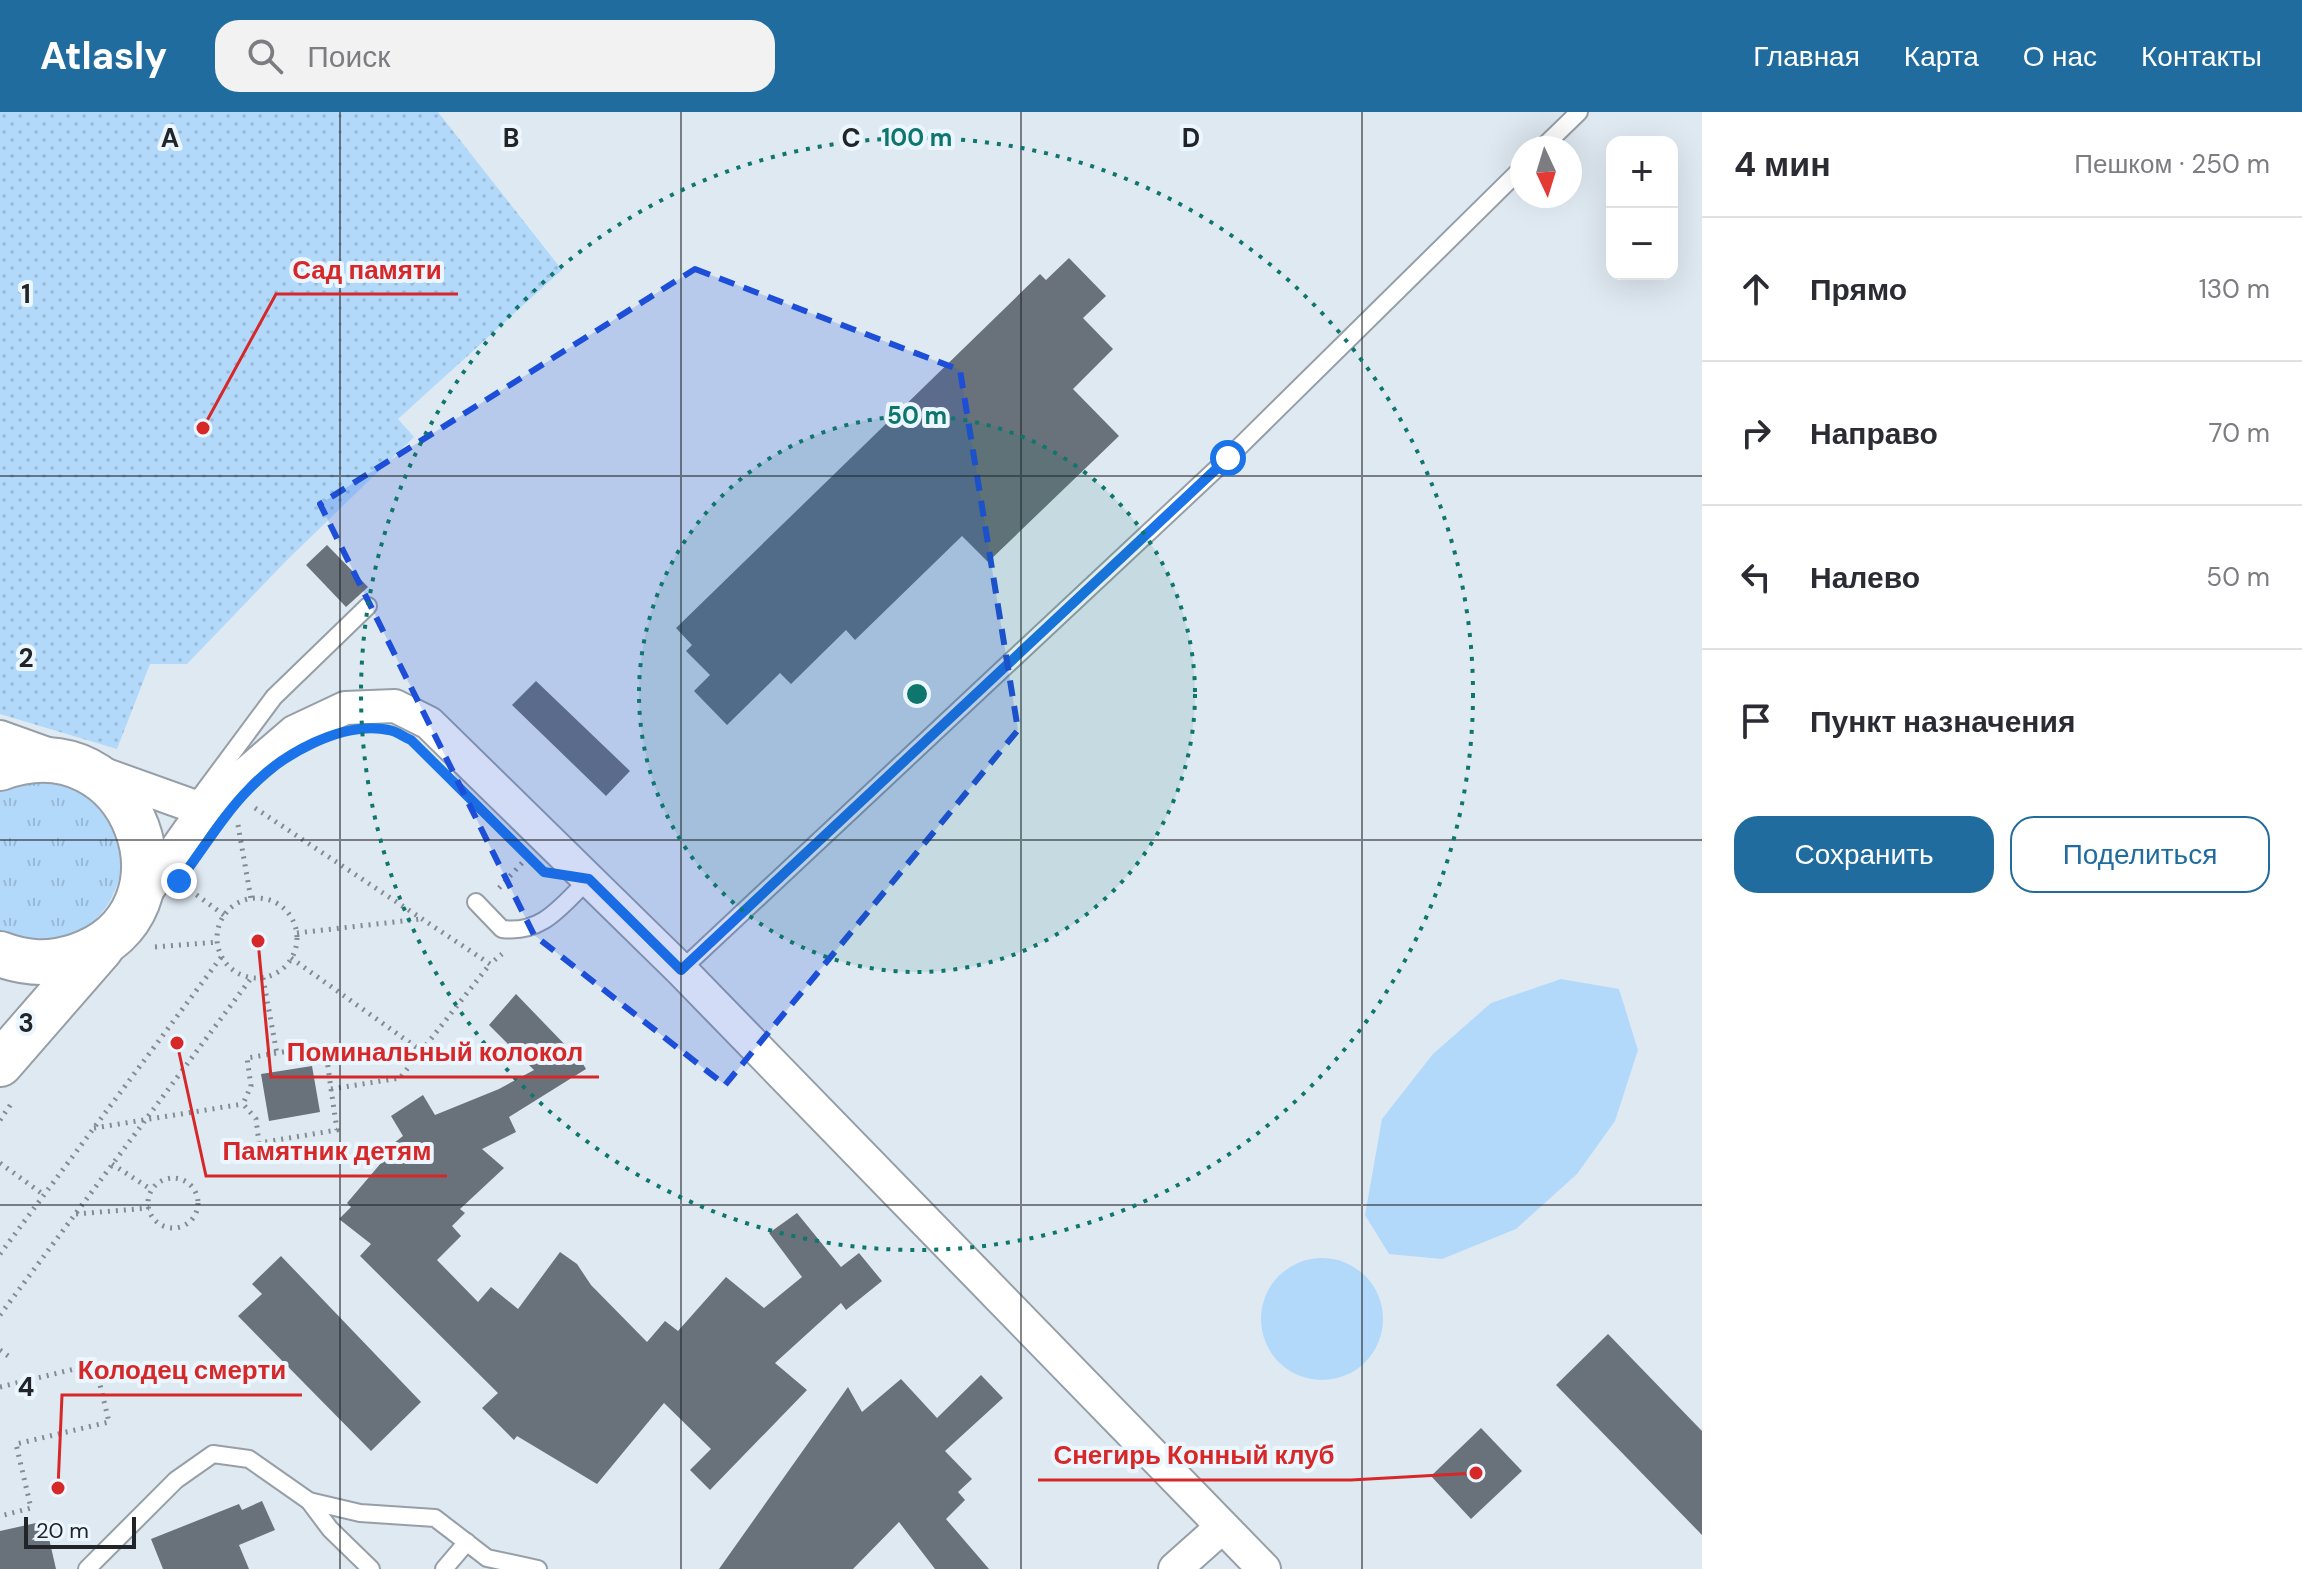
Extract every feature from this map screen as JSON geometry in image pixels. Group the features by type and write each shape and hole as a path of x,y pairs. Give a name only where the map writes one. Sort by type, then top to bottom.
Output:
{"main road":[{"path":"0,768 42,759 66,761 90,770 110,784 127,803 138,825 144,850 144,875 137,899 134,935 8,1081"},
{"path":"0,954 40,964 65,961 134,935"}],"street":[{"path":"134,935 199,808 294,732 345,708 395,706 429,723 681,970 1264,1569"},
{"path":"0,737 199,808"},
{"path":"1175,1569 1222,1527"}],"lane":[{"path":"1554,136 1579,112"},
{"path":"681,970 1228,458 1510,180"},
{"path":"199,808 274,697 368,606"},
{"path":"479,904 502,929 525,932 549,917 589,879"},
{"path":"87,1569 176,1480 213,1454 249,1459 309,1501 330,1529 371,1569"},
{"path":"309,1501 360,1513 435,1518 487,1558 538,1569"},
{"path":"444,1569 467,1542"}],"path":[{"path":"254,808 490,964"},
{"path":"237,822 251,899"},
{"path":"479,904 528,856"},
{"path":"179,881 224,915"},
{"path":"251,899 274,901 285,909 297,933 291,958 277,972 263,978 233,970 222,956 218,942 224,915 236,904 251,899"},
{"path":"297,933 422,919"},
{"path":"331,1089 400,1078 490,964 525,932"},
{"path":"134,935 218,942"},
{"path":"0,1254 222,956"},
{"path":"291,958 420,1050"},
{"path":"0,1315 252,977"},
{"path":"263,978 277,1054"},
{"path":"325,1045 337,1130 259,1143 256,1119 243,1104 251,1086 247,1058 325,1045"},
{"path":"0,1120 8,1081"},
{"path":"94,1128 243,1104"},
{"path":"0,1163 44,1195"},
{"path":"112,1164 152,1190"},
{"path":"175,1178 186,1181 194,1189 198,1210 187,1224 166,1227 156,1221 149,1208 152,1190 164,1180 175,1178"},
{"path":"75,1214 149,1208"},
{"path":"0,1350 11,1358"},
{"path":"0,1387 95,1364 109,1422 16,1444 31,1508 0,1516"}],"highlighted area":[{"path":"695,269 960,370 1018,730 725,1085 534,935 320,504"}],"green space":[{"path":"0,112 438,112 562,270 398,419 414,437 286,561 187,664 150,664 117,749 0,714"},
{"path":"13,780 53,780 74,784 102,804 118,831 122,862 115,892 98,917 72,935 39,941 0,931 0,787"},
{"path":"1561,979 1619,989 1638,1050 1615,1121 1577,1174 1516,1229 1442,1259 1389,1254 1365,1215 1382,1119 1433,1054 1491,1003"},
{"path":"1322,1258 1345,1262 1365,1276 1379,1296 1383,1319 1379,1342 1365,1362 1345,1376 1322,1380 1299,1376 1279,1362 1265,1342 1261,1319 1265,1296 1279,1276 1299,1262"}],"building":[{"path":"1069,258 1106,296 1083,318 1113,349 1073,389 1119,436 988,562 962,536 855,640 846,630 791,684 780,673 727,725 694,691 710,675 686,651 692,645 676,628 1040,274 1046,280"},
{"path":"327,545 368,587 346,607 306,565"},
{"path":"536,681 630,771 606,796 512,705"},
{"path":"516,994 571,1051 574,1049 586,1069 509,1117 516,1132 482,1149 504,1168 460,1209 465,1213 452,1226 461,1236 437,1260 478,1302 491,1287 518,1309 560,1252 577,1264 591,1285 647,1342 665,1321 678,1331 726,1277 764,1308 802,1277 769,1233 797,1213 841,1267 859,1253 882,1281 846,1310 841,1303 775,1363 807,1390 710,1490 690,1470 711,1449 664,1403 597,1484 517,1436 514,1440 482,1408 498,1393 360,1256 371,1244 339,1219 351,1207 347,1203 381,1163 376,1157 403,1136 391,1116 423,1095 435,1115 499,1089 534,1070 489,1025"},
{"path":"312,1066 320,1112 269,1121 261,1074"},
{"path":"281,1256 421,1402 371,1451 238,1316 262,1294 252,1284"},
{"path":"1608,1334 1702,1431 1702,1535 1556,1385"},
{"path":"981,1375 1003,1398 945,1451 972,1479 958,1492 965,1500 946,1519 989,1569 935,1569 899,1522 853,1569 719,1569 848,1387 862,1412 901,1379 937,1418"},
{"path":"1481,1428 1522,1471 1471,1519 1431,1476"},
{"path":"262,1501 275,1530 239,1545 249,1569 163,1569 151,1539 239,1504 242,1510"},
{"path":"45,1521 56,1569 0,1569 0,1531"}],"place":[{"name":"Сад памяти","path":"203,428"},
{"name":"Поминальный колокол","path":"258,941"},
{"name":"Памятник детям","path":"177,1043"},
{"name":"Снегирь Конный клуб","path":"1476,1473"},
{"name":"Колодец смерти","path":"58,1488"}],"route":[{"path":"179,881 251,787 280,764 305,748 335,735 362,729 390,730 411,740 544,872 589,879 681,970 1228,458"}]}
